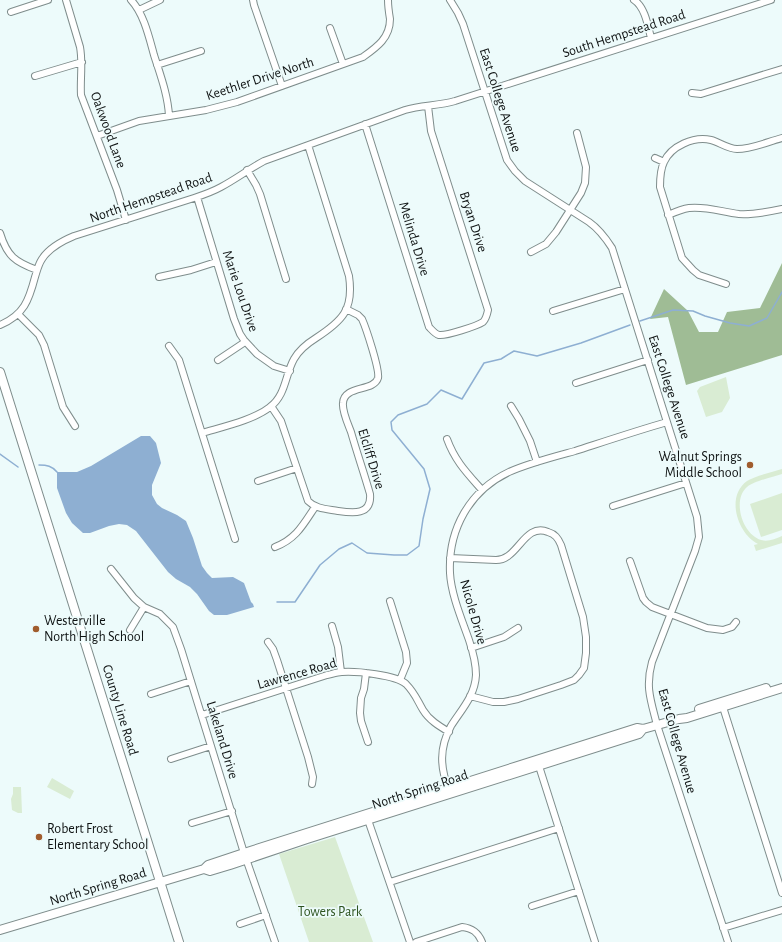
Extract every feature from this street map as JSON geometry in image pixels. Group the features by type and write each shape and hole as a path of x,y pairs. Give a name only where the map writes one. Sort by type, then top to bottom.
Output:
{"main road":[{"name":"County Line Road","path":"0,372 179,942"},
{"path":"722,704 782,682"},
{"path":"722,704 782,688"},
{"name":"North Spring Road","path":"0,930 85,906 204,869 208,865 245,856 367,818 538,763 638,728 643,729 679,719 683,715 722,704"}],"street":[{"path":"11,12 48,0"},
{"name":"Oakwood Lane","path":"66,0 80,47 82,62 82,95 126,220"},
{"path":"131,0 139,10 148,33 163,84 170,116"},
{"path":"139,10 160,0"},
{"path":"253,0 282,86"},
{"name":"Keethler Drive North","path":"97,136 139,121 206,110 237,102 363,57 381,44 387,33 390,21 388,0"},
{"name":"East College Avenue","path":"452,0 463,24 504,154 515,172 525,181 598,228 612,248 697,517 699,537 695,551 652,662 648,684 657,725 728,942"},
{"path":"634,0 643,10 651,38"},
{"name":"South Hempstead Road","path":"485,91 771,0"},
{"path":"330,28 343,64"},
{"path":"157,65 201,51"},
{"path":"35,76 82,62"},
{"path":"692,93 701,94 782,69"},
{"name":"North Hempstead Road","path":"0,325 18,314 28,301 37,270 42,259 48,251 65,240 214,191 264,161 365,124 413,107 449,103 485,91"},
{"name":"Bryan Drive","path":"428,106 431,130 488,310 487,317 479,324 461,330"},
{"name":"Melinda Drive","path":"365,124 429,327 435,334 441,335 461,330"},
{"path":"531,252 546,244 556,232 581,193 585,183 586,167 576,133"},
{"path":"726,284 699,274 682,258 660,187 660,177 664,162 680,145 695,140 712,140 734,149 744,149 782,138"},
{"path":"202,433 250,418 271,406 280,396 294,359 299,352 310,342 334,326 343,316 349,302 349,276 308,145"},
{"path":"655,158 664,162"},
{"path":"247,170 260,194 286,279"},
{"name":"Marie Lou Drive","path":"197,197 216,262 240,334 245,342 257,354 274,366 290,371"},
{"path":"668,215 688,208 703,208 740,214 754,214 782,209"},
{"path":"0,233 6,249 12,256 19,262 37,270"},
{"path":"159,277 191,270 216,262"},
{"path":"553,311 625,289"},
{"name":"Elcliff Drive","path":"315,507 353,513 360,512 365,509 369,505 370,500 370,494 343,408 343,402 345,396 350,392 375,383 378,378 377,365 362,319 358,315 346,309"},
{"path":"18,314 39,335 44,345 63,407 75,426"},
{"path":"218,360 245,342"},
{"path":"169,346 179,360 235,538"},
{"path":"576,383 648,360"},
{"path":"271,406 281,421 308,501 315,507 296,535 284,544 276,547"},
{"path":"511,406 530,441 537,462"},
{"name":"Nicole Drive","path":"449,791 443,772 443,746 451,726 470,696 476,676 471,648 450,575 452,545 457,526 463,514 482,490 509,472 667,422"},
{"path":"447,439 450,449 457,462 482,490"},
{"path":"258,481 297,468"},
{"path":"613,506 686,482"},
{"path":"450,558 502,559 508,556 527,536 534,531 543,530 554,534 561,545 583,617 586,637 584,668 574,680 504,702 493,702 470,696"},
{"path":"630,561 640,592 646,602 652,607 707,628 723,630 732,627 736,622"},
{"name":"Lakeland Drive","path":"111,569 134,598 144,607 160,614 173,627 202,715 245,856 275,942"},
{"path":"390,601 406,652 407,663 400,680 416,695 423,711 429,719 449,732"},
{"path":"130,630 144,607"},
{"path":"332,626 341,660 341,672"},
{"path":"471,648 504,637 518,628"},
{"path":"268,642 275,653 308,757 312,784"},
{"name":"Lawrence Road","path":"202,715 327,675 341,672 356,672 400,680"},
{"path":"366,674 361,698 360,713 368,742"},
{"path":"151,694 191,681"},
{"path":"722,704 782,894"},
{"path":"171,759 211,746"},
{"path":"538,763 595,942"},
{"path":"192,823 232,811"},
{"path":"367,818 410,942"},
{"path":"390,882 559,828"},
{"path":"532,906 579,891"},
{"path":"723,928 782,910"},
{"path":"240,924 266,915"},
{"path":"416,942 462,927 469,927 476,932 482,942"}],"green space":[{"path":"782,263 782,355 686,385 668,317 650,319 664,289 688,311 699,332 718,332 727,312 760,308"},
{"path":"726,377 730,398 722,412 706,417 697,391 700,387"},
{"path":"782,469 782,474 759,481 747,487 740,500 741,516 744,524 754,537 766,541 782,536 782,543 756,551 754,545 758,544 751,539 740,524 737,515 737,496 740,488 750,479"},
{"path":"782,493 782,530 761,537 750,504"},
{"path":"52,778 74,791 70,799 47,787"},
{"path":"13,787 21,787 22,813 12,810 11,799"},
{"name":"Towers Park","path":"335,837 373,942 309,942 279,854"}],"water":[{"path":"141,436 150,436 156,443 161,463 152,485 152,495 157,504 186,521 202,566 207,573 212,578 233,577 244,583 254,607 227,615 214,615 190,587 176,579 168,572 136,531 127,525 119,524 90,533 83,533 72,523 66,513 57,488 57,472 77,472 91,466"}],"waterway":[{"path":"640,321 673,310 693,311 730,323 749,326 767,318 782,292"},
{"path":"277,602 295,602 320,565 339,549 352,543 367,553 394,555 407,555 419,546 430,489 424,469 392,430 391,422 398,415 427,404 441,390 462,399 484,363 501,359 514,351 537,356 581,343 630,325"},
{"path":"0,454 18,467"},
{"path":"39,465 49,466 57,472"}],"place":[{"name":"Walnut Springs Middle School","path":"750,465"},
{"name":"Westerville North High School","path":"36,629"},
{"name":"Robert Frost Elementary School","path":"39,837"}]}
